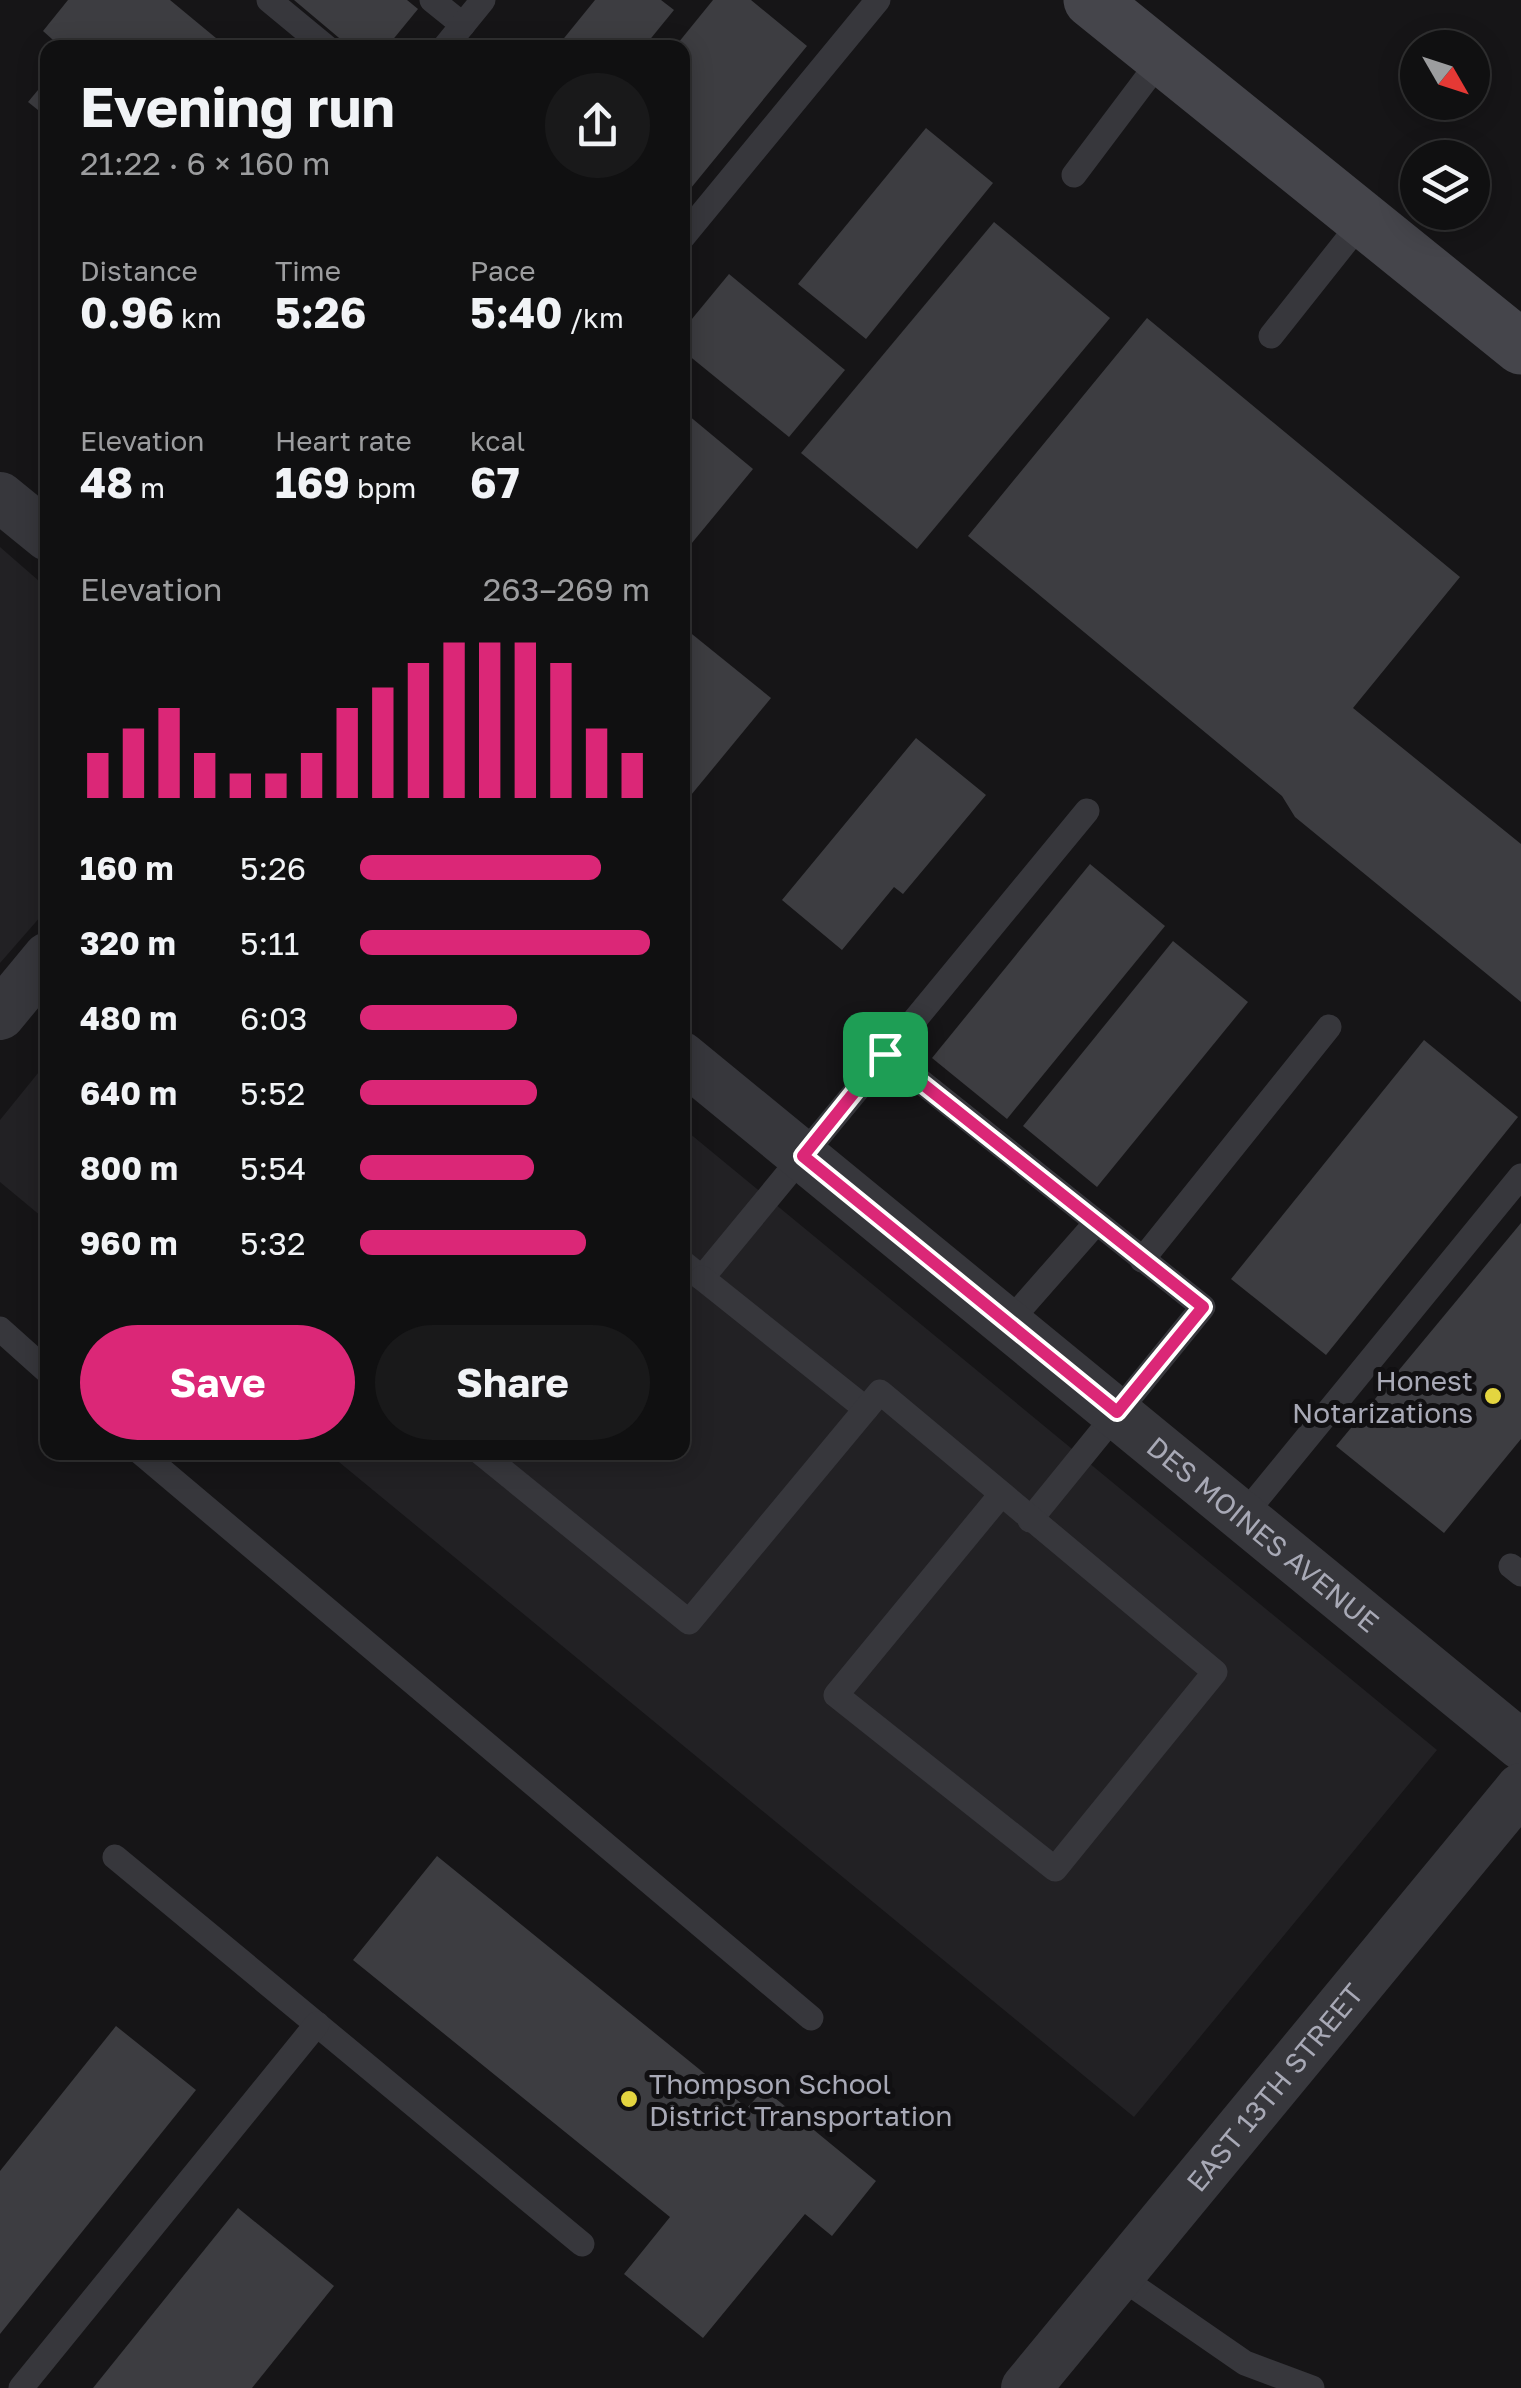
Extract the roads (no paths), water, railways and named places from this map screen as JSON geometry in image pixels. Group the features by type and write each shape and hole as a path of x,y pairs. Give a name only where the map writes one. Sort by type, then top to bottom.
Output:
{"main road":[{"path":"1090,0 1521,347"}],"street":[{"path":"0,497 40,530"},
{"path":"0,1015 40,967"},
{"name":"DES MOINES AVENUE","path":"690,1063 1521,1744"},
{"name":"EAST 13TH STREET","path":"1026,2388 1521,1788"}],"lane":[{"path":"269,0 317,40"},
{"path":"432,0 462,25"},
{"path":"450,40 483,0"},
{"path":"690,228 878,0"},
{"path":"1074,175 1162,58"},
{"path":"1271,336 1363,220"},
{"path":"866,1410 692,1270 803,1156 1086,811"},
{"path":"1142,1260 1329,1026"},
{"path":"885,1054 1203,1307 1030,1520"},
{"path":"1243,1516 1521,1176"},
{"path":"1008,1323 1096,1222"},
{"path":"0,1329 40,1365"},
{"path":"490,1460 689,1622 880,1392 1214,1672 1055,1869 836,1694 1000,1496"},
{"path":"149,1460 811,2018"},
{"path":"116,1856 582,2244"},
{"path":"21,2388 317,2024"},
{"path":"1119,2276 1246,2364 1312,2388"}],"place":[{"name":"Honest Notarizations","path":"1493,1396"},
{"name":"Thompson School District Transportation","path":"629,2099"}]}
